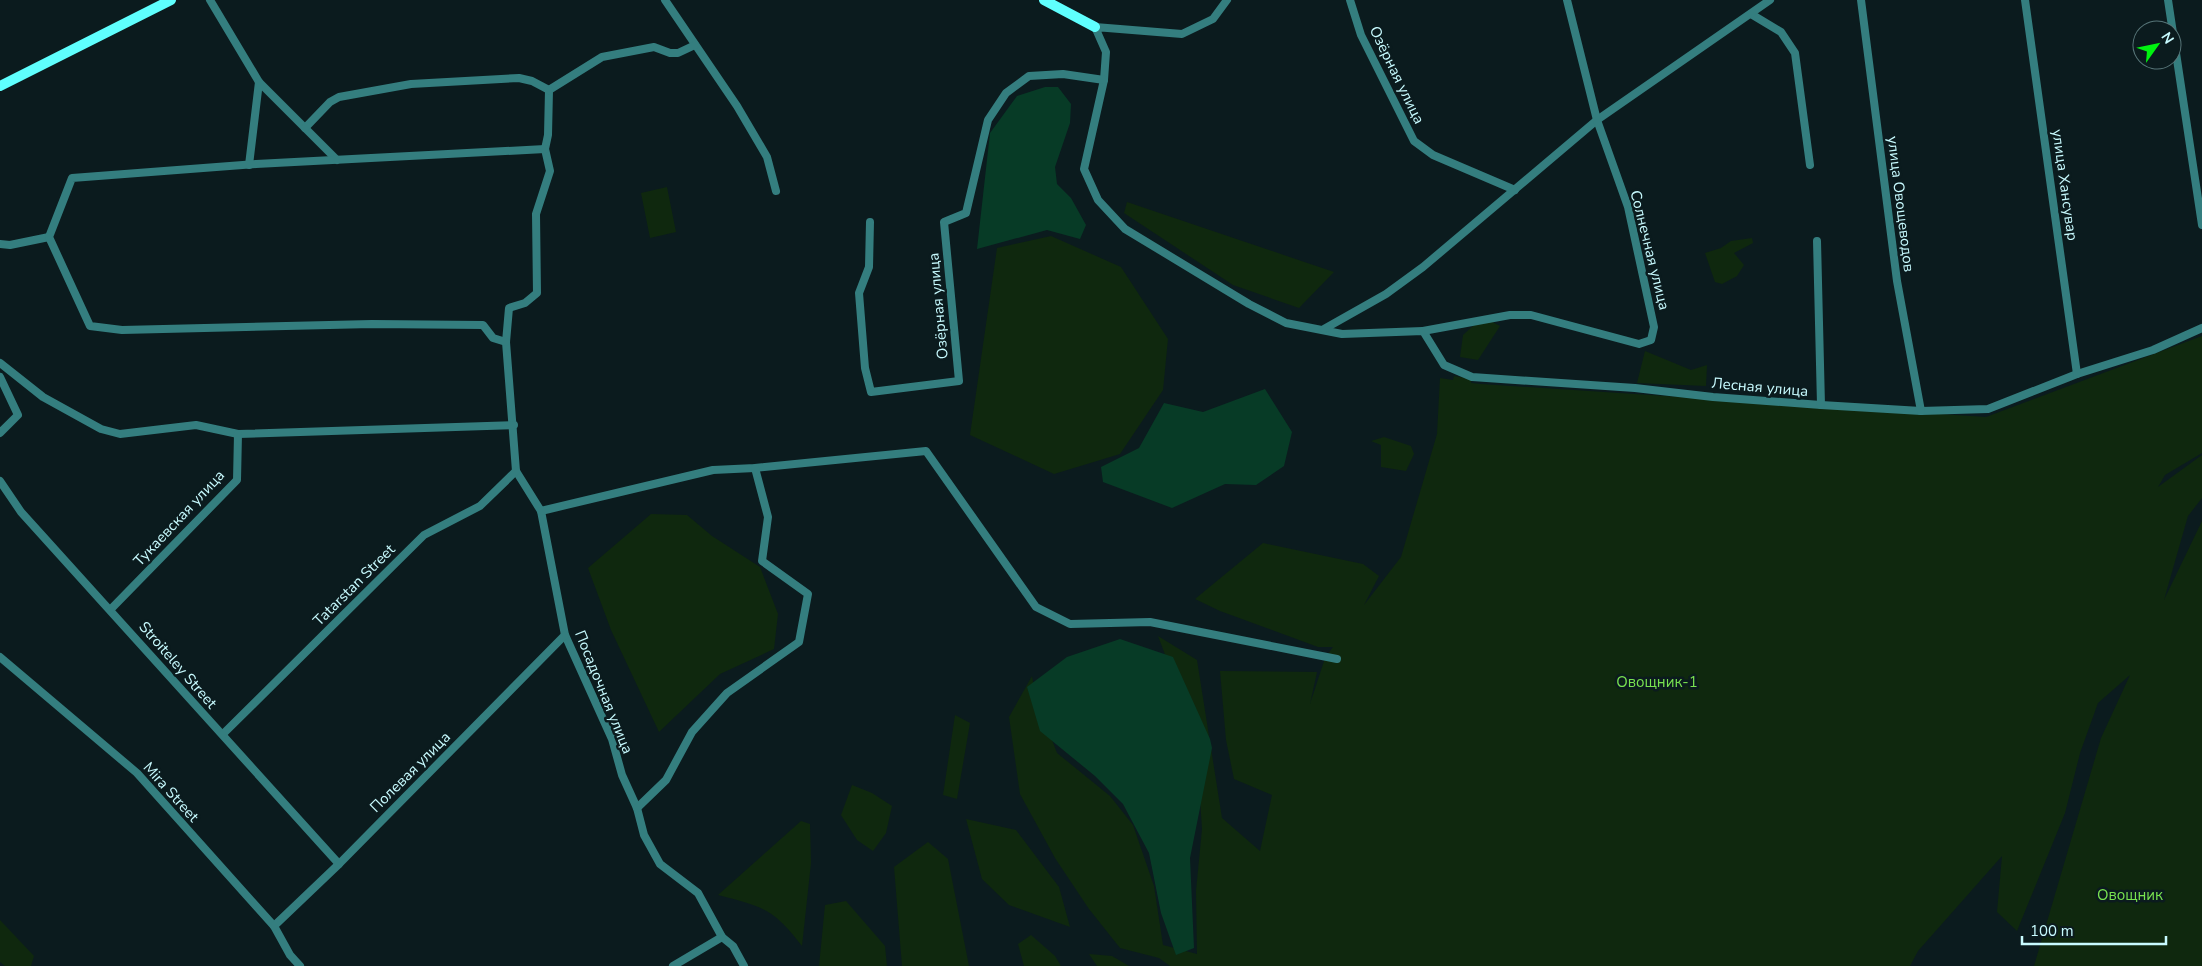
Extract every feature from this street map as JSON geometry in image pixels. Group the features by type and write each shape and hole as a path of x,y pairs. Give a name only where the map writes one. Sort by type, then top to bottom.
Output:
{"street":[{"path":"0,86 171,0"},
{"path":"210,0 259,82 337,160"},
{"path":"665,0 737,106 767,157 776,192"},
{"path":"1044,0 1095,27 1182,34 1213,19 1227,0"},
{"name":"Озёрная улица","path":"1350,0 1360,35 1414,141 1433,154 1515,190"},
{"name":"Солнечная улица","path":"1423,331 1510,315 1531,315 1639,344 1651,340 1654,327 1628,206 1597,120 1568,0"},
{"path":"1324,329 1386,294 1423,268 1597,120 1770,0"},
{"name":"улица Овощеводов","path":"1861,0 1897,281 1921,410"},
{"name":"улица Хансувар","path":"2025,0 2077,374"},
{"path":"2168,0 2202,225"},
{"path":"1751,14 1781,32 1795,53 1810,165"},
{"path":"1095,27 1106,52 1104,80 1084,169 1098,200 1125,229 1250,304 1286,323 1342,334 1423,331"},
{"path":"549,90 602,56 654,48 670,53 678,53 694,45"},
{"name":"Озёрная улица","path":"870,222 869,267 859,293 865,368 871,392 959,381 944,222 966,213 988,120 1006,93 1029,76 1063,74 1104,80"},
{"path":"305,128 330,102 339,97 392,86 519,78 532,81 549,90"},
{"path":"249,165 259,82"},
{"path":"506,342 493,338 483,325 372,324 122,330 90,326 49,238 72,178 249,165 545,149 548,135 549,90"},
{"name":"Посадочная улица","path":"545,149 550,171 536,214 537,292 525,303 509,308 506,342 514,425 516,471 541,511 565,635 612,740 622,775 637,808 644,835 660,864 698,893 722,937 733,946 744,966"},
{"path":"0,244 10,245 49,238"},
{"path":"1817,241 1821,405"},
{"name":"Лесная улица","path":"1423,331 1444,365 1472,377 1635,388 1821,405 1921,410 1988,409 2077,374 2153,350 2202,328"},
{"path":"0,364 43,397 101,429 120,434 196,425 238,434 514,425"},
{"path":"0,377 18,415 0,433"},
{"name":"Тукаевская улица","path":"111,609 237,480 238,434"},
{"path":"541,511 713,470 755,468 926,450 1036,607 1070,624 1150,622 1337,658"},
{"path":"637,808 666,780 692,732 727,693 799,642 808,594 762,562 768,517 755,468"},
{"name":"Tatarstan Street","path":"223,734 424,536 480,506 516,471"},
{"name":"Stroiteley Street","path":"0,481 21,512 111,609 200,712 223,734 339,864"},
{"name":"Полевая улица","path":"274,926 339,864 565,635"},
{"name":"Mira Street","path":"0,657 137,773 274,926 290,955 300,966"},
{"path":"673,966 722,937"}],"green space":[{"path":"667,187 676,232 650,238 641,193"},
{"path":"1127,202 1334,272 1299,308 1233,285 1124,213"},
{"path":"1051,236 1121,267 1168,339 1163,390 1120,454 1054,474 970,435 997,248"},
{"path":"1752,238 1753,243 1734,253 1744,265 1737,276 1722,284 1715,282 1705,253 1721,248 1731,241"},
{"path":"1483,317 1500,326 1478,360 1460,357 1463,335"},
{"name":"Овощник-1","path":"2202,336 2202,453 2165,475 2158,487 2202,455 2202,498 2188,516 2164,600 2202,521 2202,966 2034,966 2101,738 2130,675 2098,703 2080,753 2065,813 2017,931 1997,912 2002,856 1918,951 1910,966 1170,966 1159,958 1120,948 1089,909 1055,858 1020,794 1009,717 1032,676 1036,698 1057,753 1110,796 1133,825 1154,886 1163,945 1197,954 1196,891 1202,829 1196,736 1158,636 1197,660 1222,818 1260,851 1272,795 1234,779 1226,740 1220,671 1317,672 1310,704 1325,658 1333,647 1318,647 1220,611 1195,599 1263,543 1363,564 1379,576 1364,605 1401,557 1437,434 1440,378 1453,380 1454,376 1472,379 1471,383 1481,384 1986,417"},
{"path":"1645,351 1691,370 1707,365 1706,386 1637,383"},
{"path":"1384,437 1411,446 1414,454 1406,471 1381,467 1381,445 1371,441"},
{"path":"651,514 687,515 712,536 760,567 778,614 774,649 720,674 659,732 611,630 588,568"},
{"path":"955,715 970,723 957,799 943,795"},
{"path":"852,785 872,793 892,806 886,833 873,851 857,840 841,815"},
{"path":"966,819 1016,830 1059,887 1070,927 1009,905 982,879"},
{"path":"801,821 810,824 811,863 802,946 775,916 757,906 718,895"},
{"path":"928,842 948,859 969,966 902,966 894,867"},
{"path":"846,901 885,946 887,966 819,966 825,905"},
{"path":"0,920 34,956 31,966 5,966 0,962"},
{"path":"1031,935 1055,956 1061,966 1024,966 1018,944"},
{"path":"1089,954 1112,956 1129,966 1097,966"}],"shaded area":[{"path":"1045,87 1058,87 1071,104 1070,123 1055,167 1057,184 1071,198 1086,225 1080,239 1047,230 977,249 990,133 1017,96"},
{"path":"1265,389 1292,432 1284,466 1256,485 1225,484 1172,508 1103,482 1101,467 1139,448 1164,403 1203,412"},
{"path":"1120,639 1173,657 1210,739 1212,748 1190,858 1194,948 1176,955 1161,913 1149,853 1123,804 1095,776 1040,731 1027,687 1067,657"}],"park label":[{"name":"Овощник","path":"2130,895"}]}
